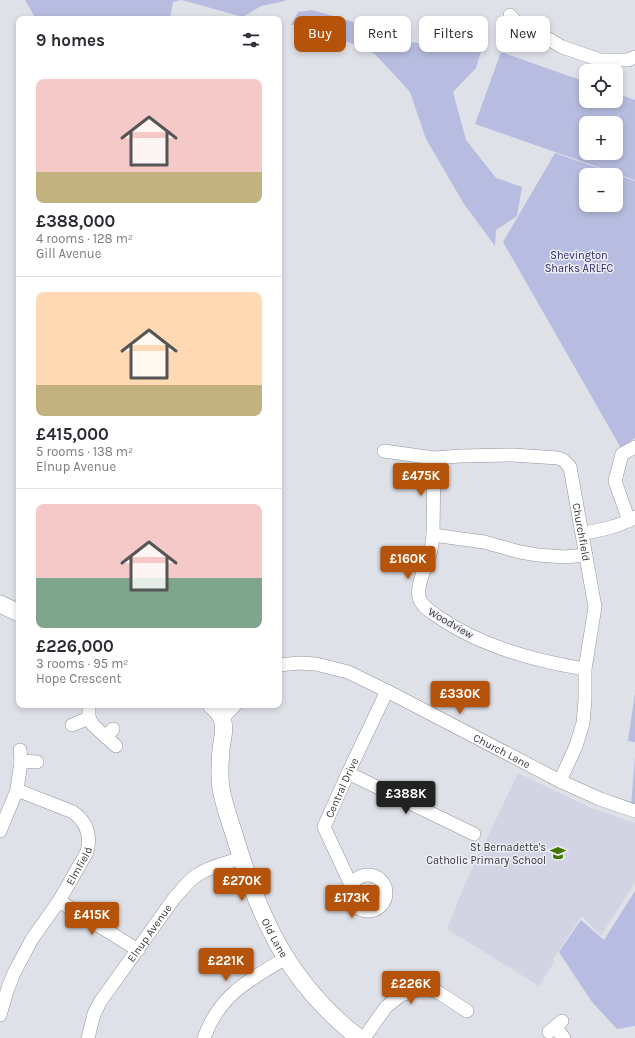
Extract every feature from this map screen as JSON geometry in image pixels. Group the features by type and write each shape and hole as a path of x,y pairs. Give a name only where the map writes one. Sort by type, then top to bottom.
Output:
{"main road":[{"path":"0,604 16,612"},
{"path":"213,708 222,719"},
{"name":"Old Lane","path":"222,719 223,730 220,759 221,788 242,858 267,925 286,958 306,987 321,1004 346,1028 359,1038"}],"street":[{"path":"510,15 521,28 547,38 562,47 600,60 630,62"},
{"path":"583,533 612,527 632,519 615,481 622,454 635,447"},
{"name":"Churchfield","path":"384,451 434,458 513,455 558,458 563,460 570,467 583,533 595,608 585,669 584,710 581,731 560,781"},
{"name":"Woodview","path":"434,458 433,535 431,550 418,592 420,600 425,607 443,620 479,639 509,650 544,660 585,669"},
{"path":"433,535 484,542 538,555 565,557 586,555"},
{"name":"Church Lane","path":"282,665 304,663 338,668 387,691 560,781 600,799 635,812"},
{"name":"Central Drive","path":"351,885 324,827 387,691"},
{"path":"222,719 232,708"},
{"path":"72,725 89,712 93,725 110,733 116,746"},
{"path":"0,831 17,790 20,755 37,762"},
{"path":"348,773 474,834"},
{"name":"Elmfield","path":"0,1014 14,973 32,939 59,901 87,852 89,839 86,826 73,812 17,790"},
{"name":"Elnup Avenue","path":"88,1038 94,1014 100,1002 174,898 188,882 206,870 242,858"},
{"path":"59,901 138,950"},
{"path":"204,1038 218,1010 235,991 245,983 286,958"},
{"path":"364,1038 386,1007 401,995 423,988 438,992 467,1011"},
{"path":"556,1027 564,1038"}],"shaded area":[{"name":"St Bernadette's Catholic Primary School","path":"518,773 591,808 635,823 635,882 601,936 582,916 553,959 555,961 539,986 447,929 465,884"}],"green space":[{"path":"25,0 181,0 173,2 171,16 34,16"},
{"path":"182,0 285,0 261,6 245,16 239,16"},
{"path":"312,10 333,16 296,16 298,12"},
{"path":"346,20 354,22 354,45 346,41"},
{"path":"411,42 419,43 419,52 481,52 476,68 453,92 466,140 496,178 522,187 517,216 496,230 495,246 464,204 426,139 410,92 375,54 371,52 411,52"},
{"path":"501,52 579,80 579,108 623,108 623,96 635,100 635,180 623,176 623,168 601,168 475,124"},
{"name":"Shevington Sharks ARLFC","path":"555,153 598,168 579,168 579,212 623,212 623,177 635,181 635,438 621,448 503,242"},
{"path":"635,693 635,742 628,741"},
{"path":"635,757 635,806 631,806"},
{"path":"635,891 635,1026 617,1029 592,1002 559,952 581,920 604,940"}],"place":[{"name":"St Bernadette's Catholic Primary School","path":"558,853"}]}
